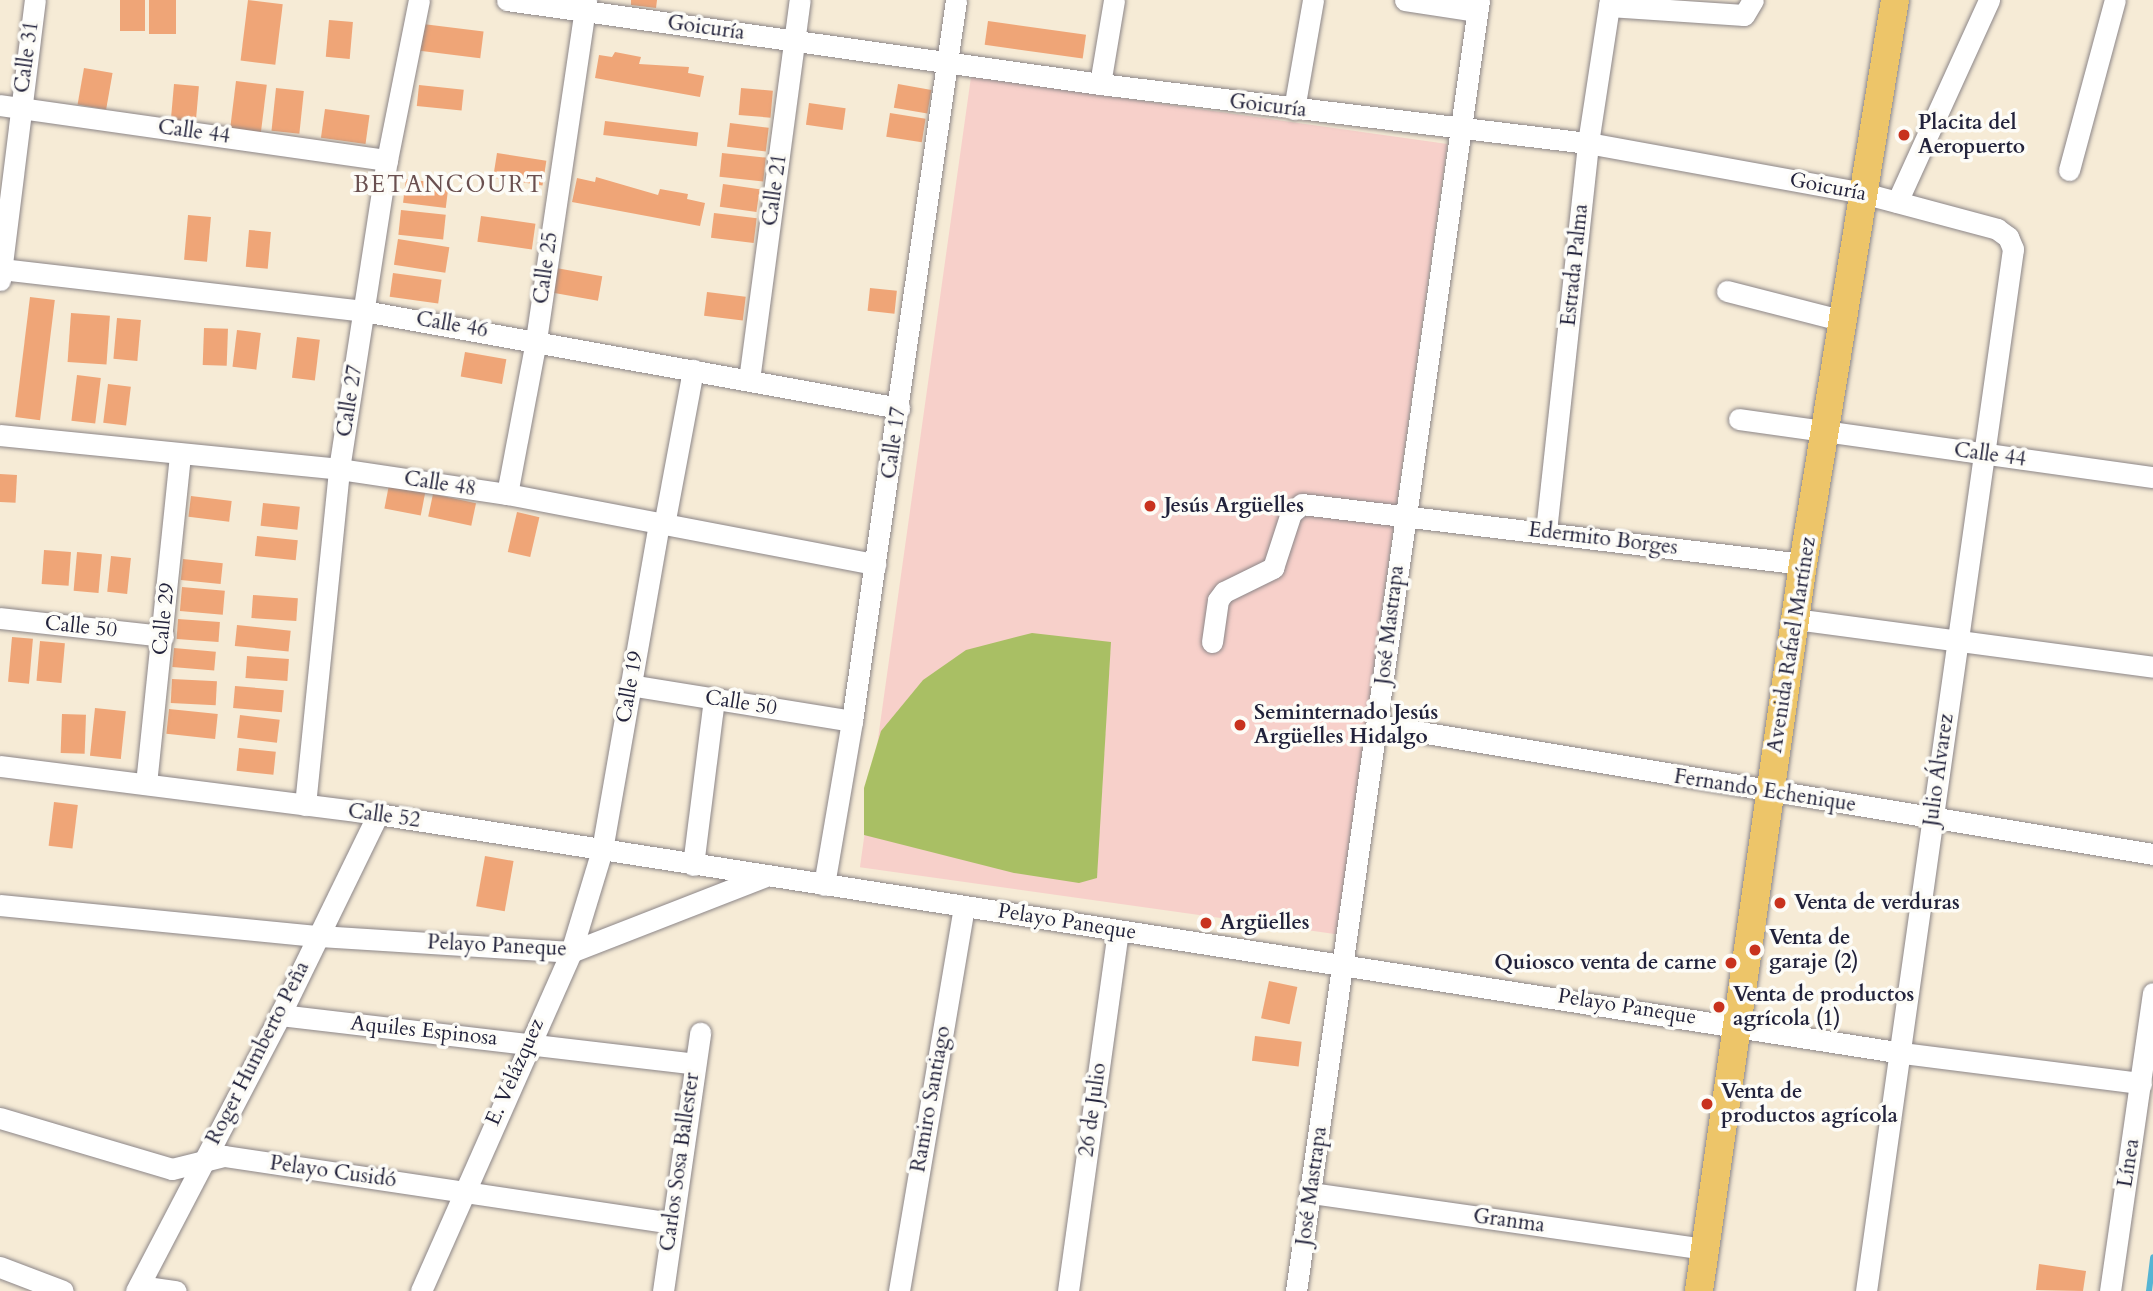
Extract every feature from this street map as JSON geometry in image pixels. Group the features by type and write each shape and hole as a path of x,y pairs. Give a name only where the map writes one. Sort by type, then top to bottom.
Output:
{"main road":[{"name":"Avenida Rafael Martínez","path":"1699,1291 1803,564 1827,433 1895,0"}],"street":[{"name":"Calle 31","path":"1,275 10,106 35,0"},
{"name":"Calle 27","path":"305,805 340,469 387,160 419,0"},
{"name":"Goicuría","path":"508,0 585,5 795,41 1100,84 1588,143 1863,193 1997,229 2013,249"},
{"name":"Calle 21","path":"749,380 800,0"},
{"name":"Calle 17","path":"824,885 876,564 956,0"},
{"path":"1100,84 1114,0"},
{"path":"1294,109 1312,0"},
{"path":"1405,0 1478,6"},
{"path":"1897,202 1989,0"},
{"path":"2069,170 2115,0"},
{"path":"1609,3 1745,15 1753,1"},
{"name":"Estrada Palma","path":"1546,531 1588,143 1609,3"},
{"name":"Calle 25","path":"507,494 536,340 585,5"},
{"name":"José Mastrapa","path":"1296,1291 1478,6"},
{"name":"Calle 44","path":"10,106 387,160"},
{"name":"Julio Álvarez","path":"1866,1291 1902,1053 1956,643 2013,249"},
{"name":"Calle 46","path":"1,275 364,311 536,340 899,408"},
{"path":"1727,291 1844,321"},
{"name":"Calle 19","path":"602,850 630,685 693,370"},
{"name":"Calle 44","path":"1739,419 2153,477"},
{"name":"Calle 48","path":"0,435 340,469 507,494 876,564"},
{"name":"Calle 29","path":"146,784 180,454"},
{"name":"Edermito Borges","path":"1212,642 1218,600 1224,592 1273,568 1291,513 1303,504 1546,531 1803,564"},
{"name":"Calle 50","path":"0,618 163,636"},
{"path":"1795,619 1956,643 2153,667"},
{"name":"Calle 50","path":"630,685 852,721"},
{"path":"692,865 714,699"},
{"name":"Fernando Echenique","path":"1378,725 1769,793 2153,854"},
{"name":"Calle 52","path":"0,766 378,814 766,876"},
{"name":"Roger Humberto Peña","path":"138,1288 280,1015 378,814"},
{"name":"E. Velázquez","path":"421,1291 527,1043 571,953 602,850"},
{"name":"Pelayo Paneque","path":"0,905 318,936 571,953 766,876 1739,1024 1902,1053 2141,1083"},
{"name":"Ramiro Santiago","path":"898,1291 964,906"},
{"name":"26 de Julio","path":"1068,1291 1118,930"},
{"name":"Línea","path":"2110,1291 2153,993"},
{"name":"Aquiles Espinosa","path":"280,1015 694,1064"},
{"name":"Carlos Sosa Ballester","path":"663,1291 700,1033"},
{"name":"Pelayo Cusidó","path":"0,1118 173,1169 224,1156 671,1223"},
{"name":"Granma","path":"1312,1192 1706,1249"},
{"path":"0,1267 63,1291"},
{"path":"138,1288 176,1291"}],"shaded area":[{"name":"Jesús Argüelles","path":"971,77 1447,144 1336,934 860,867"}],"green space":[{"path":"1032,633 1111,642 1097,878 1079,883 1014,873 864,835 864,788 881,731 923,680 966,650"}],"building":[{"path":"120,0 145,0 145,31 120,31"},
{"path":"149,0 176,0 176,34 149,34"},
{"path":"248,0 283,4 275,65 241,61"},
{"path":"631,0 657,0 656,8 631,5"},
{"path":"329,20 353,22 350,59 326,57"},
{"path":"988,21 1086,35 1083,59 985,45"},
{"path":"423,24 484,31 480,58 420,51"},
{"path":"615,52 641,57 639,64 689,67 688,73 704,76 700,97 595,78 599,55 612,57"},
{"path":"84,68 113,73 106,109 78,104"},
{"path":"236,81 267,85 261,132 230,129"},
{"path":"174,84 199,86 196,124 171,122"},
{"path":"898,84 931,90 927,114 894,108"},
{"path":"419,85 464,90 462,111 417,106"},
{"path":"276,88 304,91 299,134 272,131"},
{"path":"741,88 773,91 771,118 739,115"},
{"path":"809,103 846,108 843,130 806,125"},
{"path":"325,109 370,115 366,144 321,138"},
{"path":"890,113 926,119 922,142 886,137"},
{"path":"605,121 698,132 697,146 603,135"},
{"path":"730,123 769,128 766,152 727,147"},
{"path":"497,153 546,161 542,186 493,178"},
{"path":"722,153 766,158 763,181 719,177"},
{"path":"596,177 658,195 660,189 688,194 687,199 705,203 700,226 572,202 577,178 595,182"},
{"path":"406,179 449,184 446,208 403,203"},
{"path":"723,184 760,189 756,212 720,207"},
{"path":"401,210 446,215 443,240 398,235"},
{"path":"714,213 757,218 754,243 711,238"},
{"path":"188,215 211,217 207,262 184,260"},
{"path":"481,216 535,224 532,249 477,242"},
{"path":"249,230 271,232 268,269 246,267"},
{"path":"398,239 449,247 445,273 394,265"},
{"path":"556,268 602,276 598,301 552,293"},
{"path":"393,273 442,280 438,304 390,297"},
{"path":"870,288 897,291 894,314 868,311"},
{"path":"707,292 746,297 743,321 704,316"},
{"path":"30,297 55,300 40,420 15,417"},
{"path":"71,313 110,316 106,365 68,362"},
{"path":"117,318 141,320 137,361 113,359"},
{"path":"204,328 228,329 227,366 203,365"},
{"path":"237,330 261,333 256,370 232,367"},
{"path":"297,337 320,340 315,380 292,378"},
{"path":"465,352 506,359 502,384 461,377"},
{"path":"77,375 101,378 95,424 71,421"},
{"path":"108,384 131,387 126,426 103,423"},
{"path":"0,474 17,475 16,503 0,502"},
{"path":"389,485 425,492 421,516 384,509"},
{"path":"433,494 476,503 471,526 428,516"},
{"path":"191,496 232,501 229,522 188,517"},
{"path":"263,503 300,507 297,530 261,526"},
{"path":"517,512 539,517 530,557 508,552"},
{"path":"257,536 298,540 296,560 255,556"},
{"path":"44,550 71,552 69,586 42,584"},
{"path":"77,552 102,554 99,593 74,591"},
{"path":"111,556 131,558 127,594 107,592"},
{"path":"183,559 223,563 221,584 181,580"},
{"path":"182,587 225,591 223,615 180,611"},
{"path":"253,595 298,598 296,621 251,618"},
{"path":"178,619 220,622 219,642 177,639"},
{"path":"237,625 291,631 289,652 235,646"},
{"path":"12,637 33,639 29,684 8,682"},
{"path":"40,641 65,643 61,683 37,681"},
{"path":"174,648 216,652 214,671 172,667"},
{"path":"247,656 289,659 287,681 245,678"},
{"path":"172,679 217,681 216,705 171,703"},
{"path":"235,686 284,690 282,712 233,708"},
{"path":"95,708 126,711 121,759 90,756"},
{"path":"169,709 218,714 215,739 166,734"},
{"path":"62,714 86,715 85,754 61,753"},
{"path":"240,715 280,720 277,743 237,738"},
{"path":"239,748 276,752 273,775 237,771"},
{"path":"54,802 78,805 72,849 49,846"},
{"path":"485,856 514,861 505,911 476,906"},
{"path":"1269,981 1297,987 1289,1024 1261,1018"},
{"path":"1255,1036 1302,1042 1299,1067 1252,1061"},
{"path":"2039,1264 2086,1271 2083,1291 2036,1290"}],"waterway":[{"path":"2149,1291 2153,1257"}],"place":[{"name":"Placita del Aeropuerto","path":"1904,135"},
{"name":"Jesús Argüelles","path":"1150,506"},
{"name":"Seminternado Jesús Argüelles Hidalgo","path":"1240,725"},
{"name":"Venta de verduras","path":"1780,903"},
{"name":"Argüelles","path":"1206,923"},
{"name":"Venta de garaje (2)","path":"1755,950"},
{"name":"Quiosco venta de carne","path":"1731,963"},
{"name":"Venta de productos agrícola (1)","path":"1719,1007"},
{"name":"Venta de productos agrícola","path":"1707,1104"}],"district":[{"name":"BETANCOURT","path":"449,185"}]}
